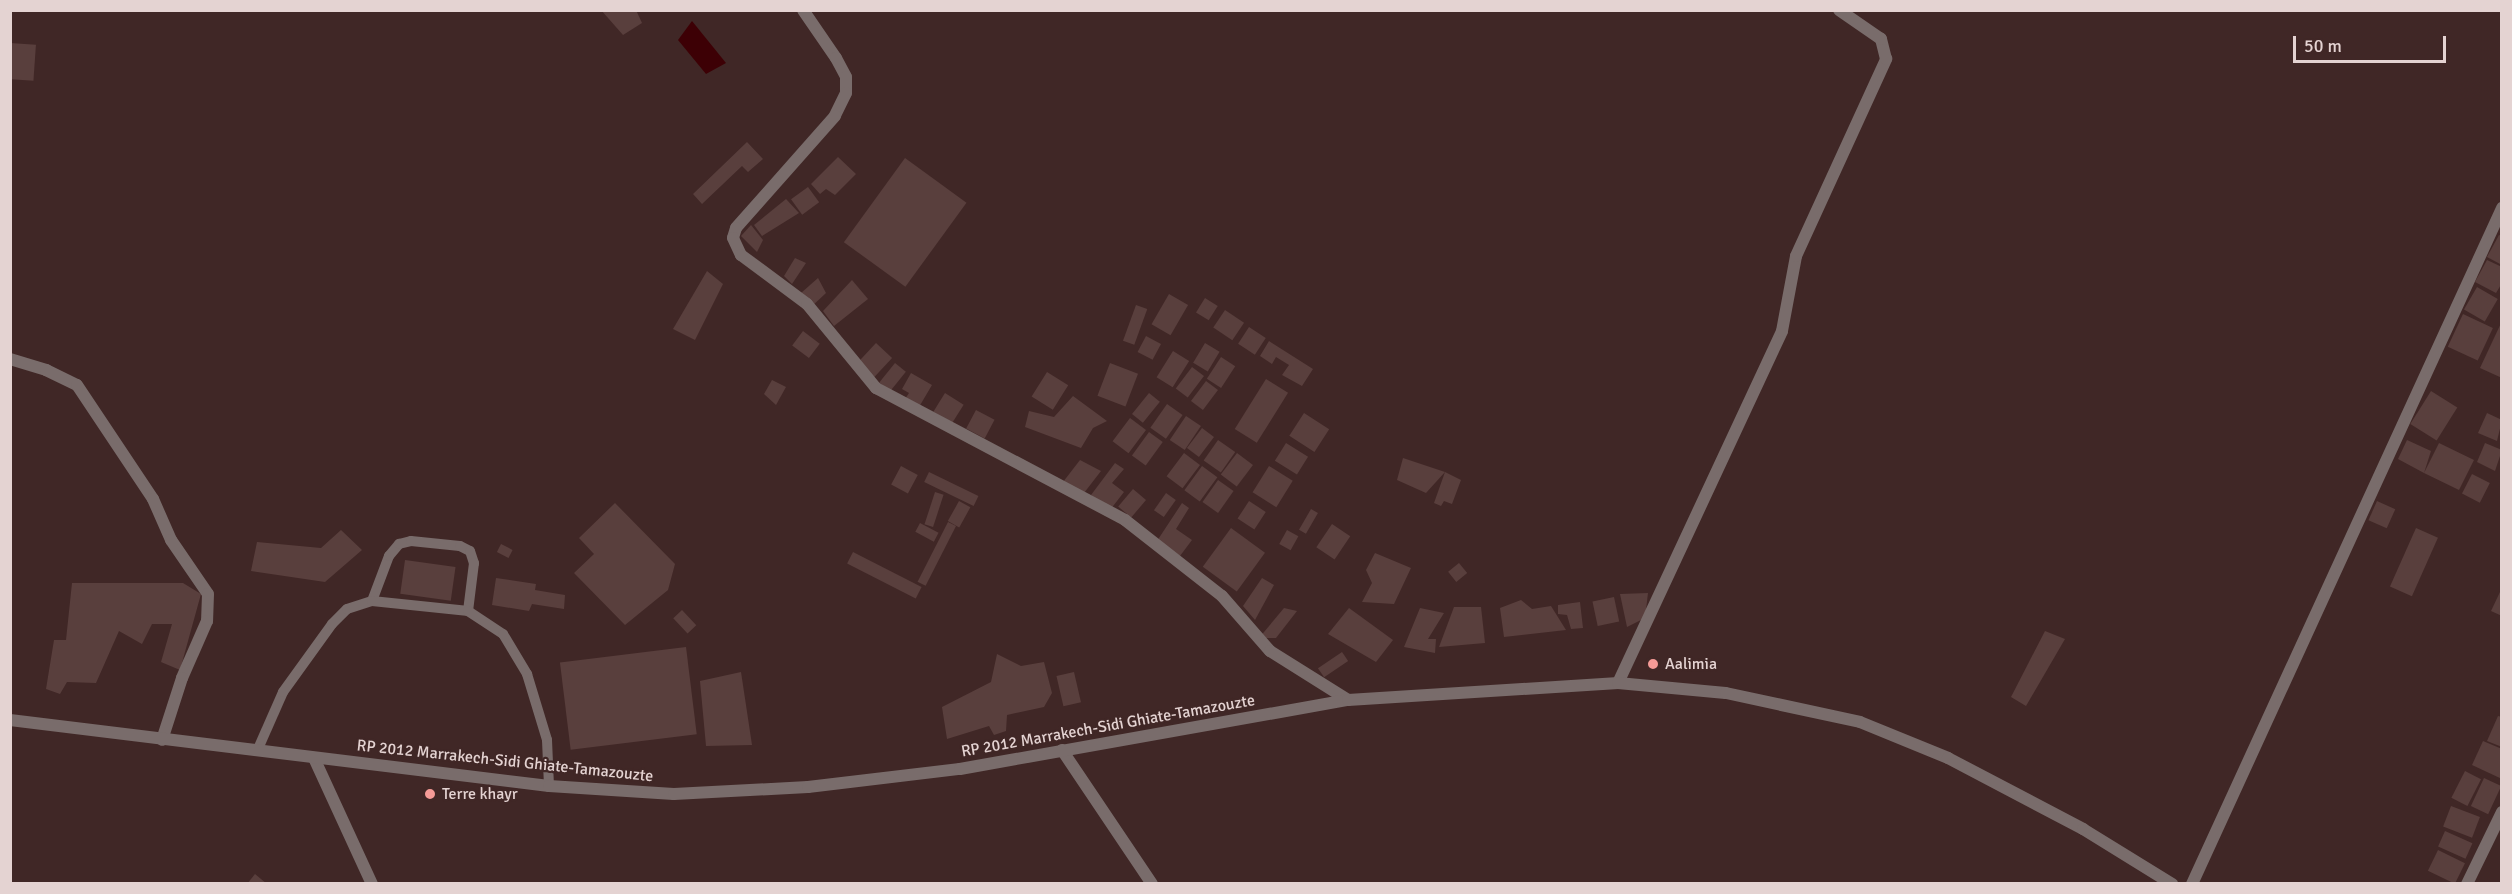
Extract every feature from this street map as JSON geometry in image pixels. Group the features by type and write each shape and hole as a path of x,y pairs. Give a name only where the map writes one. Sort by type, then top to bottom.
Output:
{"street":[{"path":"803,10 836,58 846,77 846,93 834,116 736,228 733,238 741,255 807,304 876,388 1125,520 1222,596 1270,651 1348,700"},
{"path":"1618,683 1782,331 1796,256 1886,59 1881,39 1839,10"},
{"path":"2192,884 2502,208"},
{"path":"10,359 46,370 77,385 153,499 171,540 208,594 207,621 182,678 162,740"},
{"name":"RP 2012 Marrakech-Sidi Ghiate-Tamazouzte","path":"10,720 549,786 674,794 808,787 960,769 1348,700 1618,683 1726,693 1860,722 1948,758 2083,829 2172,884"},
{"path":"1062,750 1152,884"},
{"path":"314,758 372,884"},
{"path":"2468,884 2502,812"}],"lane":[{"path":"372,601 389,556 399,544 411,541 451,545 466,548 473,557 468,611"},
{"path":"257,751 283,692 332,624 347,609 372,601 468,611 503,634 527,675 547,740 549,786"}],"shaded area":[{"path":"692,21 726,63 706,74 678,40"}],"building":[{"path":"601,10 636,10 642,23 623,35"},
{"path":"10,43 36,45 33,81 10,79"},
{"path":"747,142 763,159 748,172 742,166 702,204 693,194"},
{"path":"838,157 856,174 835,195 826,189 820,194 811,184"},
{"path":"905,158 966,203 905,287 844,242"},
{"path":"808,187 819,202 802,215 791,199"},
{"path":"786,199 799,213 762,236 754,225"},
{"path":"751,225 763,240 757,252 741,236"},
{"path":"2499,235 2502,236 2502,265 2487,257"},
{"path":"795,258 806,263 792,284 784,276"},
{"path":"2487,260 2502,267 2502,283 2496,293 2475,282"},
{"path":"707,271 723,284 695,340 673,329"},
{"path":"818,278 826,293 810,308 801,293"},
{"path":"852,280 868,299 834,326 823,311"},
{"path":"2477,287 2498,299 2485,322 2464,310"},
{"path":"1169,294 1188,305 1171,335 1152,324"},
{"path":"1205,298 1218,306 1209,320 1196,312"},
{"path":"1136,305 1147,309 1134,345 1123,341"},
{"path":"1225,310 1244,323 1232,340 1213,327"},
{"path":"2463,314 2493,328 2478,361 2448,347"},
{"path":"2502,321 2502,378 2480,368"},
{"path":"1249,327 1266,338 1255,355 1238,344"},
{"path":"803,331 820,344 809,358 792,345"},
{"path":"1146,336 1161,344 1153,360 1138,352"},
{"path":"1269,341 1313,369 1302,386 1282,375 1289,365 1276,357 1272,364 1260,356"},
{"path":"876,343 892,358 874,378 858,363"},
{"path":"1205,343 1220,352 1208,371 1193,363"},
{"path":"1173,351 1189,361 1173,387 1157,377"},
{"path":"1221,357 1235,366 1221,388 1207,379"},
{"path":"895,363 906,372 890,391 879,382"},
{"path":"1110,363 1138,374 1125,406 1097,396"},
{"path":"1192,367 1204,376 1188,398 1176,389"},
{"path":"1047,372 1068,385 1053,410 1032,397"},
{"path":"911,373 932,385 919,407 905,399 909,393 902,389"},
{"path":"1266,379 1288,393 1257,443 1235,429"},
{"path":"772,380 786,387 776,405 764,394"},
{"path":"1206,381 1218,390 1203,410 1191,401"},
{"path":"2431,391 2457,407 2437,441 2410,424"},
{"path":"945,393 964,405 952,423 933,412"},
{"path":"1149,393 1160,402 1143,423 1132,414"},
{"path":"1073,396 1107,421 1093,428 1081,448 1025,427 1029,411 1054,417"},
{"path":"1167,404 1183,415 1166,439 1150,428"},
{"path":"976,410 995,420 985,438 966,429"},
{"path":"1304,413 1329,429 1314,452 1289,436"},
{"path":"2487,413 2502,420 2497,441 2478,433"},
{"path":"1186,416 1201,426 1185,450 1170,440"},
{"path":"1130,418 1146,430 1129,453 1113,441"},
{"path":"1202,428 1214,437 1199,457 1187,448"},
{"path":"1149,432 1163,442 1146,465 1132,455"},
{"path":"1218,440 1235,452 1221,473 1204,460"},
{"path":"2407,440 2431,451 2424,473 2398,459"},
{"path":"1286,443 1308,457 1297,475 1275,461"},
{"path":"2439,443 2474,460 2459,490 2424,473"},
{"path":"2485,443 2502,450 2495,471 2477,462"},
{"path":"1184,453 1200,465 1183,488 1167,476"},
{"path":"1237,453 1253,465 1237,487 1221,475"},
{"path":"1403,458 1445,472 1426,493 1397,480"},
{"path":"1080,460 1101,471 1084,493 1063,482"},
{"path":"1115,463 1124,469 1112,483 1124,492 1110,510 1091,495"},
{"path":"901,466 918,475 908,493 891,485"},
{"path":"1202,466 1217,477 1200,501 1184,490"},
{"path":"1269,466 1293,481 1276,507 1253,492"},
{"path":"929,472 978,496 974,506 924,482"},
{"path":"1445,472 1461,480 1452,504 1444,501 1441,506 1434,503"},
{"path":"2472,474 2490,483 2480,503 2462,494"},
{"path":"1218,480 1234,491 1218,513 1203,502"},
{"path":"1133,489 1146,500 1131,518 1118,507"},
{"path":"935,492 944,495 933,527 924,524"},
{"path":"1166,493 1176,500 1164,517 1154,510"},
{"path":"959,501 970,507 959,527 948,521"},
{"path":"1249,501 1266,512 1254,530 1238,519"},
{"path":"2377,501 2395,509 2387,528 2368,520"},
{"path":"615,503 675,564 668,590 625,625 574,573 594,554 579,538"},
{"path":"1182,503 1189,508 1176,529 1192,540 1180,556 1157,541"},
{"path":"1311,509 1318,513 1306,534 1299,530"},
{"path":"948,522 956,526 926,586 918,582"},
{"path":"920,523 939,533 934,542 915,532"},
{"path":"1332,524 1350,536 1335,560 1316,547"},
{"path":"1231,528 1265,553 1237,592 1203,567"},
{"path":"2416,528 2438,538 2412,596 2390,586"},
{"path":"341,530 362,550 325,582 251,571 257,542 321,548"},
{"path":"1287,530 1298,536 1291,550 1279,544"},
{"path":"501,544 513,550 508,558 497,552"},
{"path":"853,552 922,587 916,599 847,564"},
{"path":"1375,553 1411,568 1394,604 1362,602 1372,583 1366,570"},
{"path":"405,560 456,567 451,601 400,594"},
{"path":"1459,563 1467,573 1456,582 1448,572"},
{"path":"496,578 536,584 535,590 565,595 564,609 532,604 529,611 492,605"},
{"path":"1262,578 1274,585 1255,620 1243,606"},
{"path":"72,583 183,583 201,594 180,670 161,662 172,624 152,624 142,644 119,631 96,683 67,682 60,694 46,689 54,640 66,640"},
{"path":"2500,592 2502,593 2502,616 2491,611"},
{"path":"1648,593 1645,618 1627,627 1620,594"},
{"path":"1614,597 1619,621 1598,626 1592,602"},
{"path":"1521,600 1532,609 1551,606 1566,630 1504,637 1500,608"},
{"path":"1580,602 1583,628 1571,629 1567,615 1558,614 1558,605"},
{"path":"1454,607 1481,607 1485,643 1439,647"},
{"path":"1284,608 1297,611 1276,638 1259,638"},
{"path":"1349,608 1393,640 1376,662 1328,634"},
{"path":"1420,608 1444,613 1428,639 1436,639 1435,653 1404,647"},
{"path":"682,610 696,625 688,634 673,618"},
{"path":"2045,631 2065,639 2026,706 2011,697"},
{"path":"686,647 697,734 571,750 560,662"},
{"path":"1342,652 1348,661 1324,677 1318,668"},
{"path":"997,654 1021,666 1044,662 1052,693 1044,707 1007,715 1006,731 994,735 989,726 947,739 942,707 991,682"},
{"path":"741,672 752,745 706,746 700,681"},
{"path":"1074,672 1081,702 1063,706 1056,676"},
{"path":"2498,716 2502,717 2502,747 2487,741"},
{"path":"2483,741 2502,749 2502,779 2472,765"},
{"path":"2465,771 2481,779 2467,806 2451,798"},
{"path":"2484,778 2501,786 2488,814 2471,806"},
{"path":"2451,806 2480,817 2472,838 2443,827"},
{"path":"2445,831 2472,843 2465,859 2438,847"},
{"path":"2438,850 2465,863 2455,884 2428,871"},
{"path":"255,874 267,884 247,884"}],"place":[{"name":"Aalimia","path":"1653,664"},
{"name":"Terre khayr","path":"430,794"}]}
